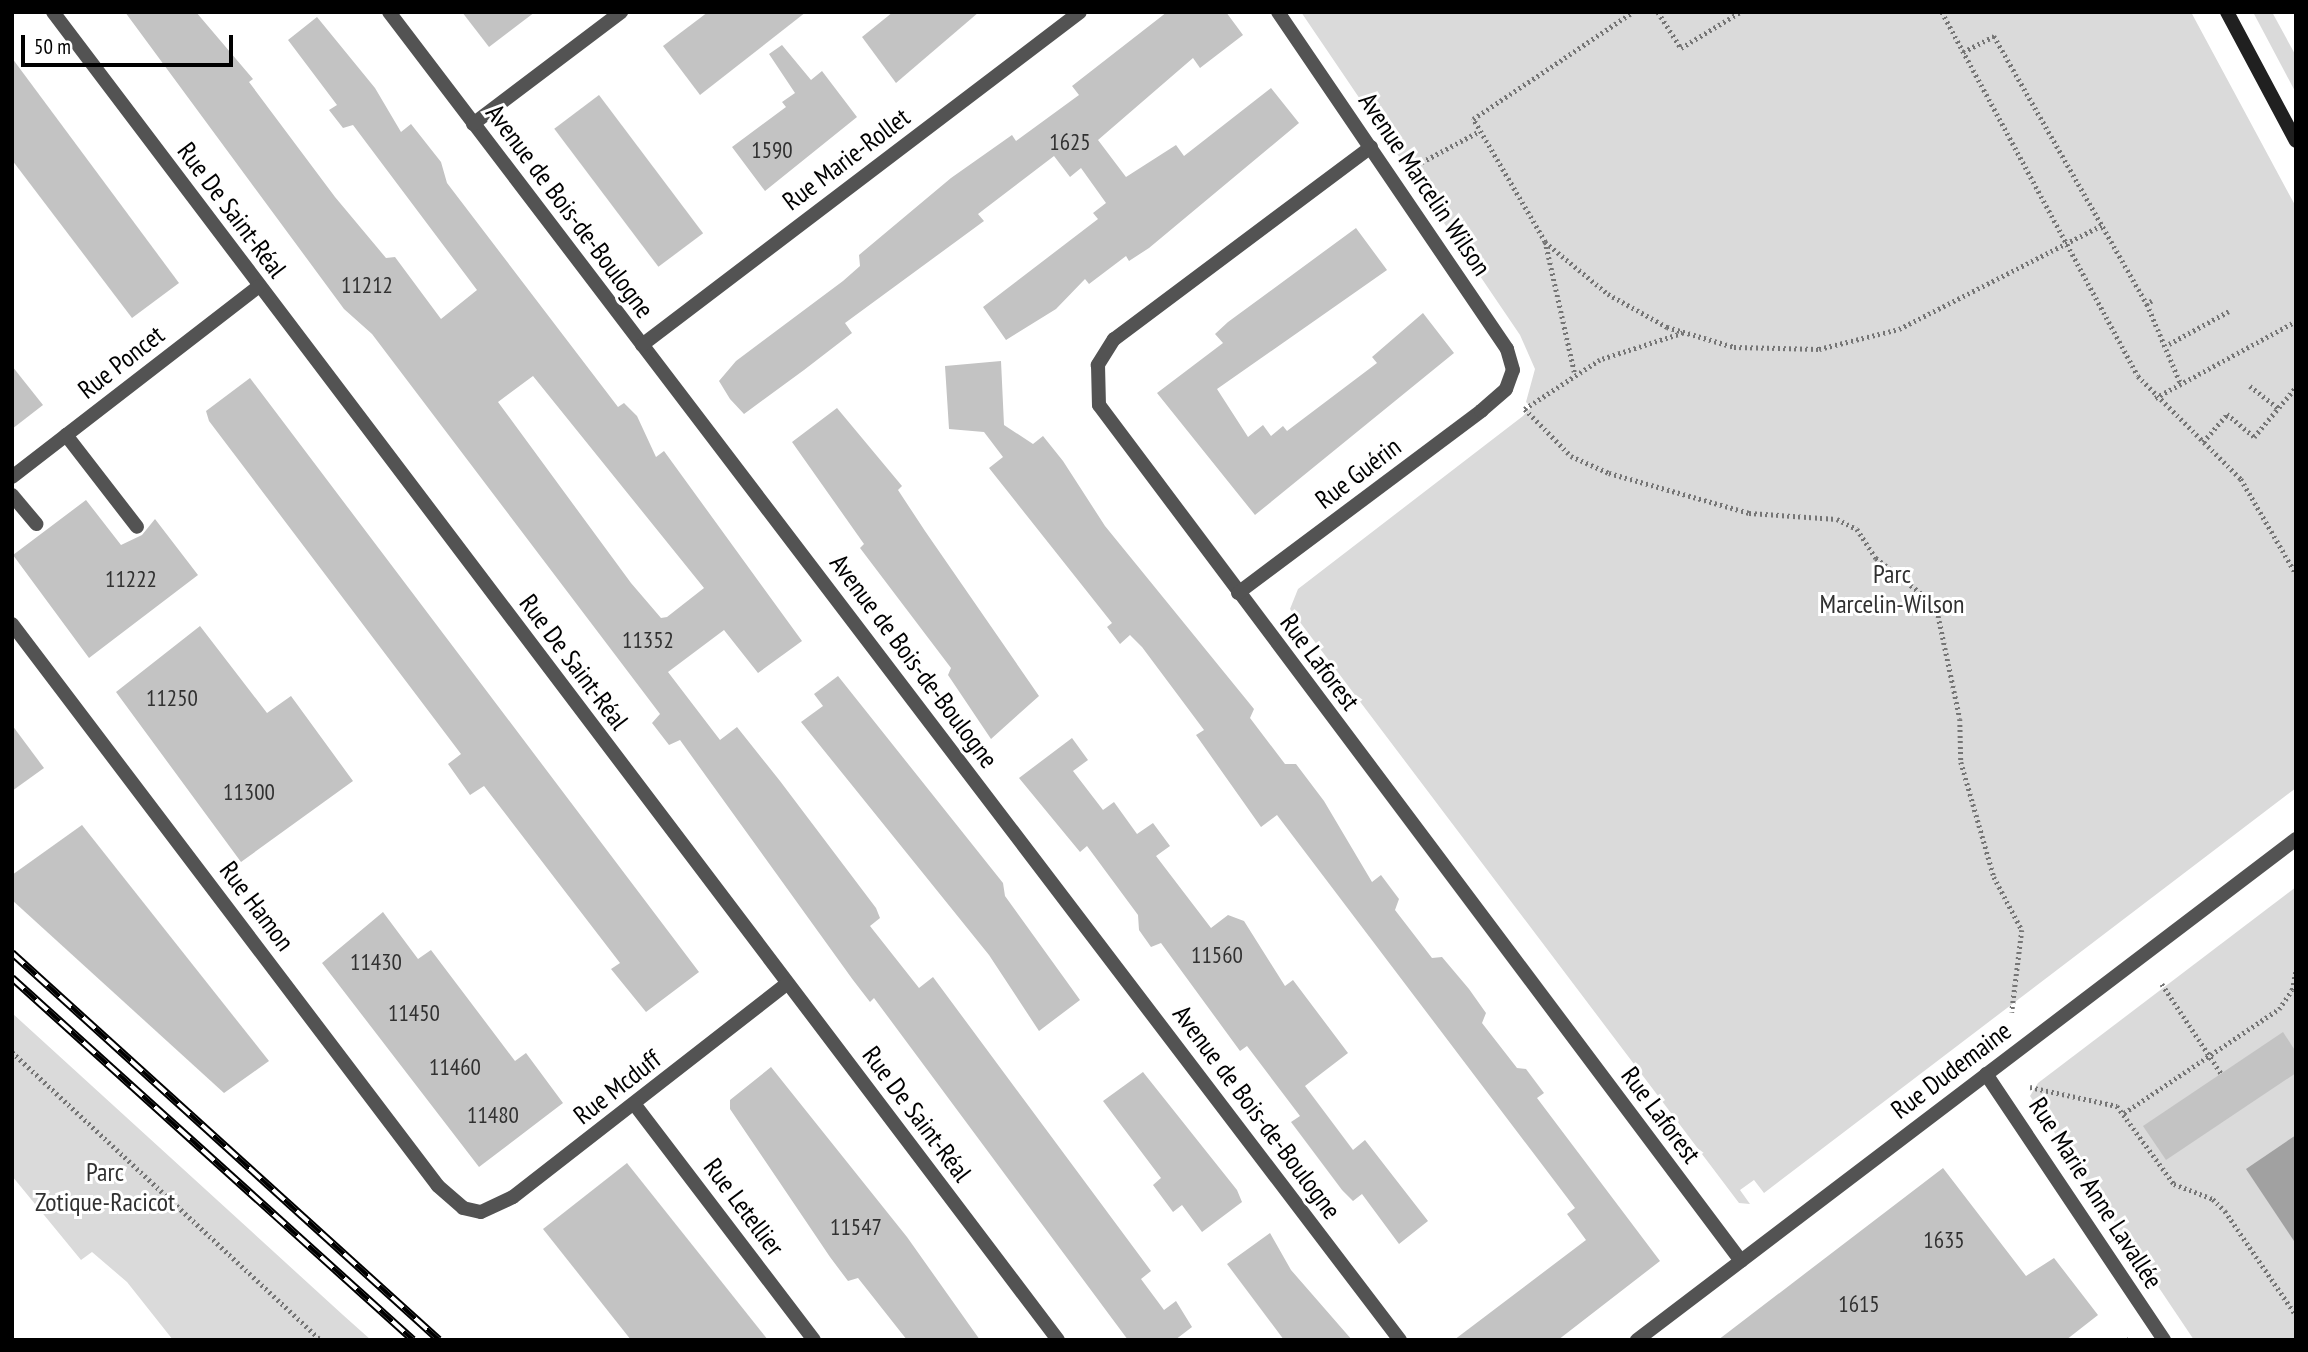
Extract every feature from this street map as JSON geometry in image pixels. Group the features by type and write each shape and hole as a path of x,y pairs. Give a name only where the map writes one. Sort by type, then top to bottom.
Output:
{"main road":[{"path":"2227,12 2296,141"}],"street":[{"name":"Rue De Saint-Réal","path":"52,12 1058,1340"},
{"name":"Avenue de Bois-de-Boulogne","path":"389,12 1400,1340"},
{"path":"473,124 621,12"},
{"name":"Rue Marie-Rollet","path":"642,345 1080,12"},
{"name":"Avenue Marcelin Wilson","path":"1278,12 1507,349 1513,370 1506,388"},
{"name":"Rue Laforest","path":"1371,147 1121,332 1098,365 1103,415 1741,1261"},
{"name":"Rue Poncet","path":"12,477 259,286"},
{"name":"Rue Guérin","path":"1238,593 1506,388"},
{"path":"66,435 137,527"},
{"path":"12,495 36,524"},
{"name":"Rue Hamon","path":"12,624 438,1186 470,1211"},
{"name":"Rue Dudemaine","path":"1637,1340 2296,839"},
{"name":"Rue Mcduff","path":"470,1211 489,1210 513,1197 787,985"},
{"name":"Rue Marie Anne Lavallée","path":"1986,1074 2164,1340"},
{"name":"Rue Letellier","path":"635,1105 814,1340"}],"path":[{"path":"1574,372 1545,242 1478,132 1476,116 1633,12"},
{"path":"1658,12 1681,48 1740,12"},
{"path":"1942,12 2063,244 2155,398 2241,479 2296,574"},
{"path":"1963,52 1994,36 2150,302 2169,344 2170,364 2181,384"},
{"path":"1407,170 1478,132"},
{"path":"1545,242 1608,294 1683,333 1764,349 1846,346 1923,318 2104,224"},
{"path":"2169,344 2230,312"},
{"path":"2155,398 2296,321"},
{"path":"1683,333 1574,372 1525,409 1571,456 1749,513 1838,519 1857,529 1876,558 1936,605 1960,719 1961,762 1994,877 2022,930 2012,1012"},
{"path":"2250,386 2277,408"},
{"path":"2203,442 2227,414 2254,437 2296,387"},
{"path":"2124,1113 2280,1009 2296,972"},
{"path":"2162,984 2221,1073"},
{"path":"12,1052 321,1340"},
{"path":"2030,1087 2113,1103 2124,1113 2174,1184 2213,1199 2225,1211 2296,1315"}],"green space":[{"name":"Parc Marcelin-Wilson","path":"1301,12 2191,12 2296,207 2296,788 1764,1193 1754,1180 1740,1190 1750,1204 1739,1203 1290,609 1298,589 1523,416 1531,407 1526,402 1535,369 1520,335"},
{"path":"2253,12 2272,12 2296,56 2296,93"},
{"path":"2296,887 2296,1340 2194,1340 2030,1096 2038,1083"},
{"name":"Parc Zotique-Racicot","path":"12,1013 371,1340 173,1340 127,1282 92,1252 81,1260 12,1176"}],"shaded area":[{"path":"2296,1135 2296,1244 2246,1169"}],"building":[{"path":"125,12 196,12 253,79 249,82 335,197 386,258 395,257 441,319 477,290 353,125 343,128 329,110 337,105 288,40 317,17 375,88 401,132 411,124 441,162 447,183 618,407 624,403 637,416 656,457 664,451 802,641 758,673 724,630 668,672 720,740 737,727 876,908 880,918 870,926 919,988 933,977 1151,1271 1141,1279 1164,1310 1176,1301 1192,1327 1175,1340 1128,1340 874,998 870,1002 853,980 680,740 669,745 652,723 660,714 372,334 344,309","holes":["533,376 704,588 667,617 661,618 631,583 498,402"]},
{"path":"462,12 535,12 489,47"},
{"path":"708,12 806,12 700,95 663,46"},
{"path":"893,12 979,12 896,83 862,37"},
{"path":"1167,12 1226,12 1243,35 1200,68 1193,58 1098,140 1126,177 1176,145 1184,156 1271,88 1299,123 1149,248 1129,261 1126,256 1089,284 1085,279 1056,309 1006,340 983,307 1098,219 1093,213 1106,203 1081,168 1070,177 1054,156 978,214 984,221 845,323 852,333 804,370 744,414 730,399 719,381 736,361 843,281 860,266 859,255 951,178 1012,135 1016,141 1079,95 1072,86"},
{"path":"782,45 811,80 822,71 857,117 765,191 732,147 786,107 782,102 795,93 769,54"},
{"path":"12,58 179,283 132,318 12,160"},
{"path":"599,95 703,233 658,267 554,129"},
{"path":"1356,228 1387,270 1217,389 1248,437 1263,425 1271,436 1283,426 1287,431 1377,363 1372,357 1423,313 1454,353 1255,515 1157,393 1223,343 1215,334 1228,322"},
{"path":"1001,361 1004,425 1033,444 1043,436 1063,461 1105,526 1254,709 1250,718 1285,764 1296,764 1324,801 1372,882 1381,875 1399,899 1395,910 1432,958 1442,957 1469,989 1486,1013 1482,1023 1517,1068 1526,1069 1544,1093 1537,1098 1660,1261 1558,1340 1454,1340 1586,1240 1567,1214 1575,1208 1277,815 1261,827 1196,735 1204,730 1142,647 1130,635 1120,644 1107,627 1112,623 989,468 1003,457 984,432 949,429 945,366"},
{"path":"12,366 43,405 12,429"},
{"path":"250,378 699,972 646,1012 611,969 620,963 484,786 470,795 448,764 461,754 209,421 206,411"},
{"path":"837,408 902,486 898,490 1039,696 991,739 948,675 951,668 860,548 864,544 792,442"},
{"path":"86,500 121,545 142,535 155,519 198,575 89,658 13,555"},
{"path":"200,626 267,713 291,696 353,781 241,862 116,692"},
{"path":"838,676 1003,883 1005,896 1080,1000 1039,1031 989,955 801,722 823,706 814,694"},
{"path":"12,725 44,768 12,791"},
{"path":"1072,738 1088,760 1073,771 1103,810 1114,802 1137,834 1153,823 1170,846 1156,856 1211,928 1228,915 1244,921 1285,986 1293,980 1348,1053 1305,1086 1353,1150 1365,1140 1428,1221 1399,1244 1362,1194 1353,1201 1342,1190 1291,1122 1300,1116 1247,1046 1240,1051 1161,943 1151,947 1139,930 1138,915 1087,846 1080,852 1019,778"},
{"path":"82,825 269,1061 224,1093 12,900 12,875"},
{"path":"383,912 418,959 431,950 515,1061 526,1053 563,1103 479,1167 322,963"},
{"path":"2283,1032 2296,1052 2296,1073 2166,1160 2143,1126"},
{"path":"771,1067 907,1237 980,1340 907,1340 858,1278 848,1281 730,1109 730,1100"},
{"path":"1143,1072 1237,1190 1242,1202 1202,1232 1182,1205 1173,1212 1153,1185 1161,1178 1103,1101"},
{"path":"627,1163 768,1340 631,1340 543,1229"},
{"path":"1943,1168 2026,1276 2054,1258 2098,1315 2066,1340 1718,1340"},
{"path":"1270,1233 1291,1270 1352,1340 1284,1340 1227,1264"}],"railway":[{"path":"12,953 439,1340"},
{"path":"12,978 413,1340"}]}
